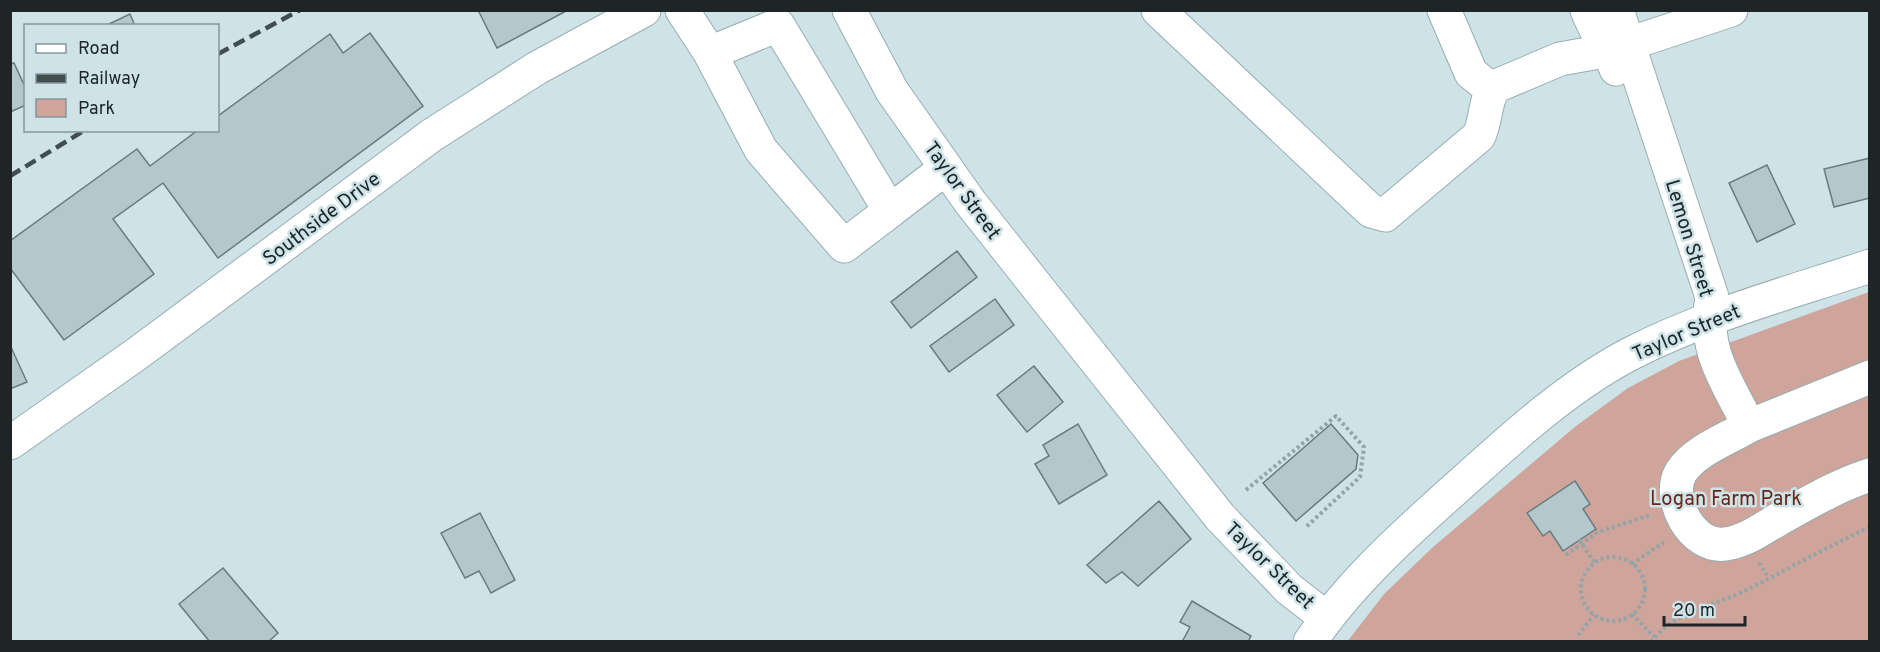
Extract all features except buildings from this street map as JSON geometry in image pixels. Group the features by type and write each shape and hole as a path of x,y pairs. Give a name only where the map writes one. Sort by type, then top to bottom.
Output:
{"street":[{"name":"Southside Drive","path":"10,443 219,294 432,135 537,68 644,10"},
{"path":"682,10 710,53 761,150 844,246 946,168"},
{"name":"Taylor Street","path":"849,10 892,91 946,168 1027,275 1220,517 1289,589 1318,629 1352,587 1444,499 1503,446 1572,392 1629,355 1708,319 1869,266"},
{"path":"1158,10 1371,211 1378,215 1385,215 1479,136 1485,122 1492,90 1521,74 1560,59 1619,47 1731,10"},
{"path":"1444,10 1471,74 1492,90"},
{"name":"Lemon Street","path":"1587,10 1593,26 1619,47"},
{"name":"Lemon Street","path":"1617,10 1619,47 1691,303 1708,319"},
{"path":"1668,10 1700,21"},
{"path":"710,53 778,25 890,211"},
{"path":"1708,319 1712,351 1749,426"},
{"path":"1869,377 1749,426 1694,458 1682,471 1676,485 1676,498 1687,526 1715,544 1725,544 1747,537 1811,501 1869,475"}],"path":[{"path":"1246,490 1336,416 1364,447 1360,477 1305,528"},
{"path":"1566,555 1580,542 1598,532 1656,514"},
{"path":"1632,614 1652,639 1703,607 1749,589 1808,556 1869,527"},
{"path":"1632,564 1672,536"},
{"path":"1580,542 1595,563"},
{"path":"1615,557 1632,564 1638,570 1645,587 1641,604 1632,614 1620,620 1611,621 1594,615 1588,609 1581,592 1585,574 1595,563 1615,557"},
{"path":"1578,635 1594,615"}],"green space":[{"name":"Logan Farm Park","path":"1869,292 1869,641 1347,642 1384,594 1433,547 1576,426 1628,388 1679,361"}],"railway":[{"path":"219,53 300,10"},
{"path":"10,176 82,132"}]}
